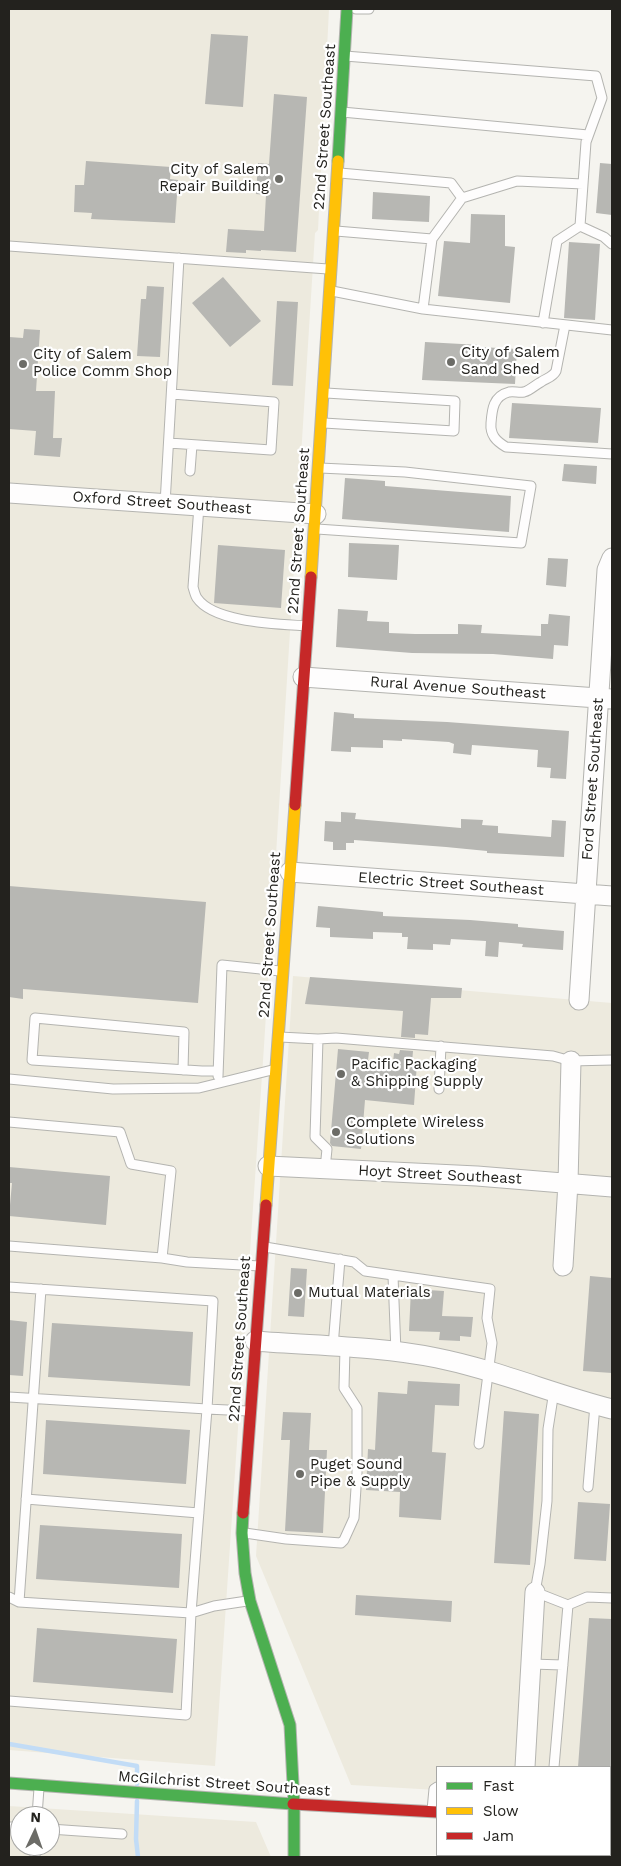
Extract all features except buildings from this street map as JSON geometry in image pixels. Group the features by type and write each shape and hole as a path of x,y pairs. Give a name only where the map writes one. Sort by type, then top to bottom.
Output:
{"street":[{"name":"22nd Street Southeast","path":"294,1857 294,1804 290,1725 250,1601 245,1573 242,1533 319,468 347,9"},
{"name":"Oxford Street Southeast","path":"9,492 199,506 315,522"},
{"name":"Ford Street Southeast","path":"579,1000 586,894 605,699 607,570 612,558"},
{"name":"Rural Avenue Southeast","path":"303,677 605,699"},
{"name":"Electric Street Southeast","path":"290,872 612,896"},
{"path":"563,1266 568,1183 571,1062"},
{"name":"Hoyt Street Southeast","path":"268,1166 477,1176 612,1186"},
{"path":"255,1341 396,1352 436,1358 489,1370 604,1407"},
{"path":"526,1766 535,1592"},
{"name":"McGilchrist Street Southeast","path":"9,1783 294,1804 434,1812"}],"lane":[{"path":"356,9 370,10"},
{"path":"344,56 596,76 602,98 586,142 580,226"},
{"path":"341,112 588,135"},
{"path":"337,173 451,183 462,198"},
{"path":"423,309 432,239 462,198 516,181 583,184"},
{"path":"580,226 604,237 612,244"},
{"path":"544,323 557,241 580,226"},
{"path":"333,231 432,239"},
{"path":"9,246 331,269"},
{"path":"165,504 179,258"},
{"path":"330,291 423,309 612,330"},
{"path":"565,325 553,376 538,383 532,389 524,392 508,392 500,396 492,406 490,428 495,441 506,447 612,454"},
{"path":"321,423 454,431 455,401 323,392"},
{"path":"169,443 271,450 274,402 172,394"},
{"path":"190,471 192,445"},
{"path":"315,522 521,543 532,486 405,472 319,468"},
{"path":"199,506 193,587 196,598 204,605 230,619 307,626"},
{"path":"218,1084 222,965 283,971"},
{"path":"183,1070 184,1032 35,1018 32,1060 183,1070 218,1071"},
{"path":"278,1037 336,1038 441,1046 553,1056 571,1062 612,1060"},
{"path":"318,1039 315,1137 327,1149 325,1169"},
{"path":"439,1089 441,1046"},
{"path":"9,1079 113,1089 199,1088 275,1070"},
{"path":"9,1122 120,1132 131,1164 170,1171 162,1258"},
{"path":"9,1246 162,1258 187,1262 261,1266"},
{"path":"262,1246 354,1262 365,1271 490,1289 487,1318 492,1343 480,1444"},
{"path":"242,1533 295,1540 341,1543 354,1518 357,1473 357,1408 344,1388 339,1348 340,1259"},
{"path":"393,1276 396,1352"},
{"path":"9,1287 213,1301 207,1409 191,1613 186,1715 9,1701"},
{"path":"19,1602 41,1289"},
{"path":"554,1391 548,1429 547,1501 535,1592 568,1605 587,1597 612,1598"},
{"path":"9,1397 250,1411"},
{"path":"588,1487 604,1407"},
{"path":"26,1499 199,1513"},
{"path":"9,1598 19,1602 191,1613 214,1606 250,1601"},
{"path":"554,1766 568,1605"},
{"path":"531,1664 563,1665"},
{"path":"38,1806 39,1785"},
{"path":"434,1812 434,1789 436,1788"},
{"path":"60,1830 122,1834"}],"shaded area":[{"path":"9,9 329,9 318,230 315,233 264,1046 215,1766 9,1750"},
{"path":"293,976 612,1003 612,1801 611,1766 436,1766 436,1790 351,1785 256,1556"},
{"path":"9,1806 10,1856 60,1856 60,1809 256,1822 271,1857 9,1857"}],"waterway":[{"path":"9,1744 137,1766 137,1784"},
{"path":"137,1801 136,1839 138,1857"}],"traffic: fast":[{"path":"338,161 347,9"},
{"path":"243,1513 242,1533 245,1573 250,1601 290,1725 294,1804 294,1857"},
{"path":"9,1783 293,1804"}],"traffic: slow":[{"path":"311,577 338,161"},
{"path":"266,1205 295,805"}],"traffic: jam":[{"path":"295,805 311,577"},
{"path":"243,1513 266,1205"},
{"path":"293,1804 436,1812"}],"place":[{"name":"City of Salem Repair Building","path":"279,179"},
{"name":"City of Salem Sand Shed","path":"451,362"},
{"name":"City of Salem Police Comm Shop","path":"23,364"},
{"name":"Pacific Packaging & Shipping Supply","path":"341,1074"},
{"name":"Complete Wireless Solutions","path":"336,1132"},
{"name":"Mutual Materials","path":"298,1293"},
{"name":"Puget Sound Pipe & Supply","path":"300,1474"}]}
